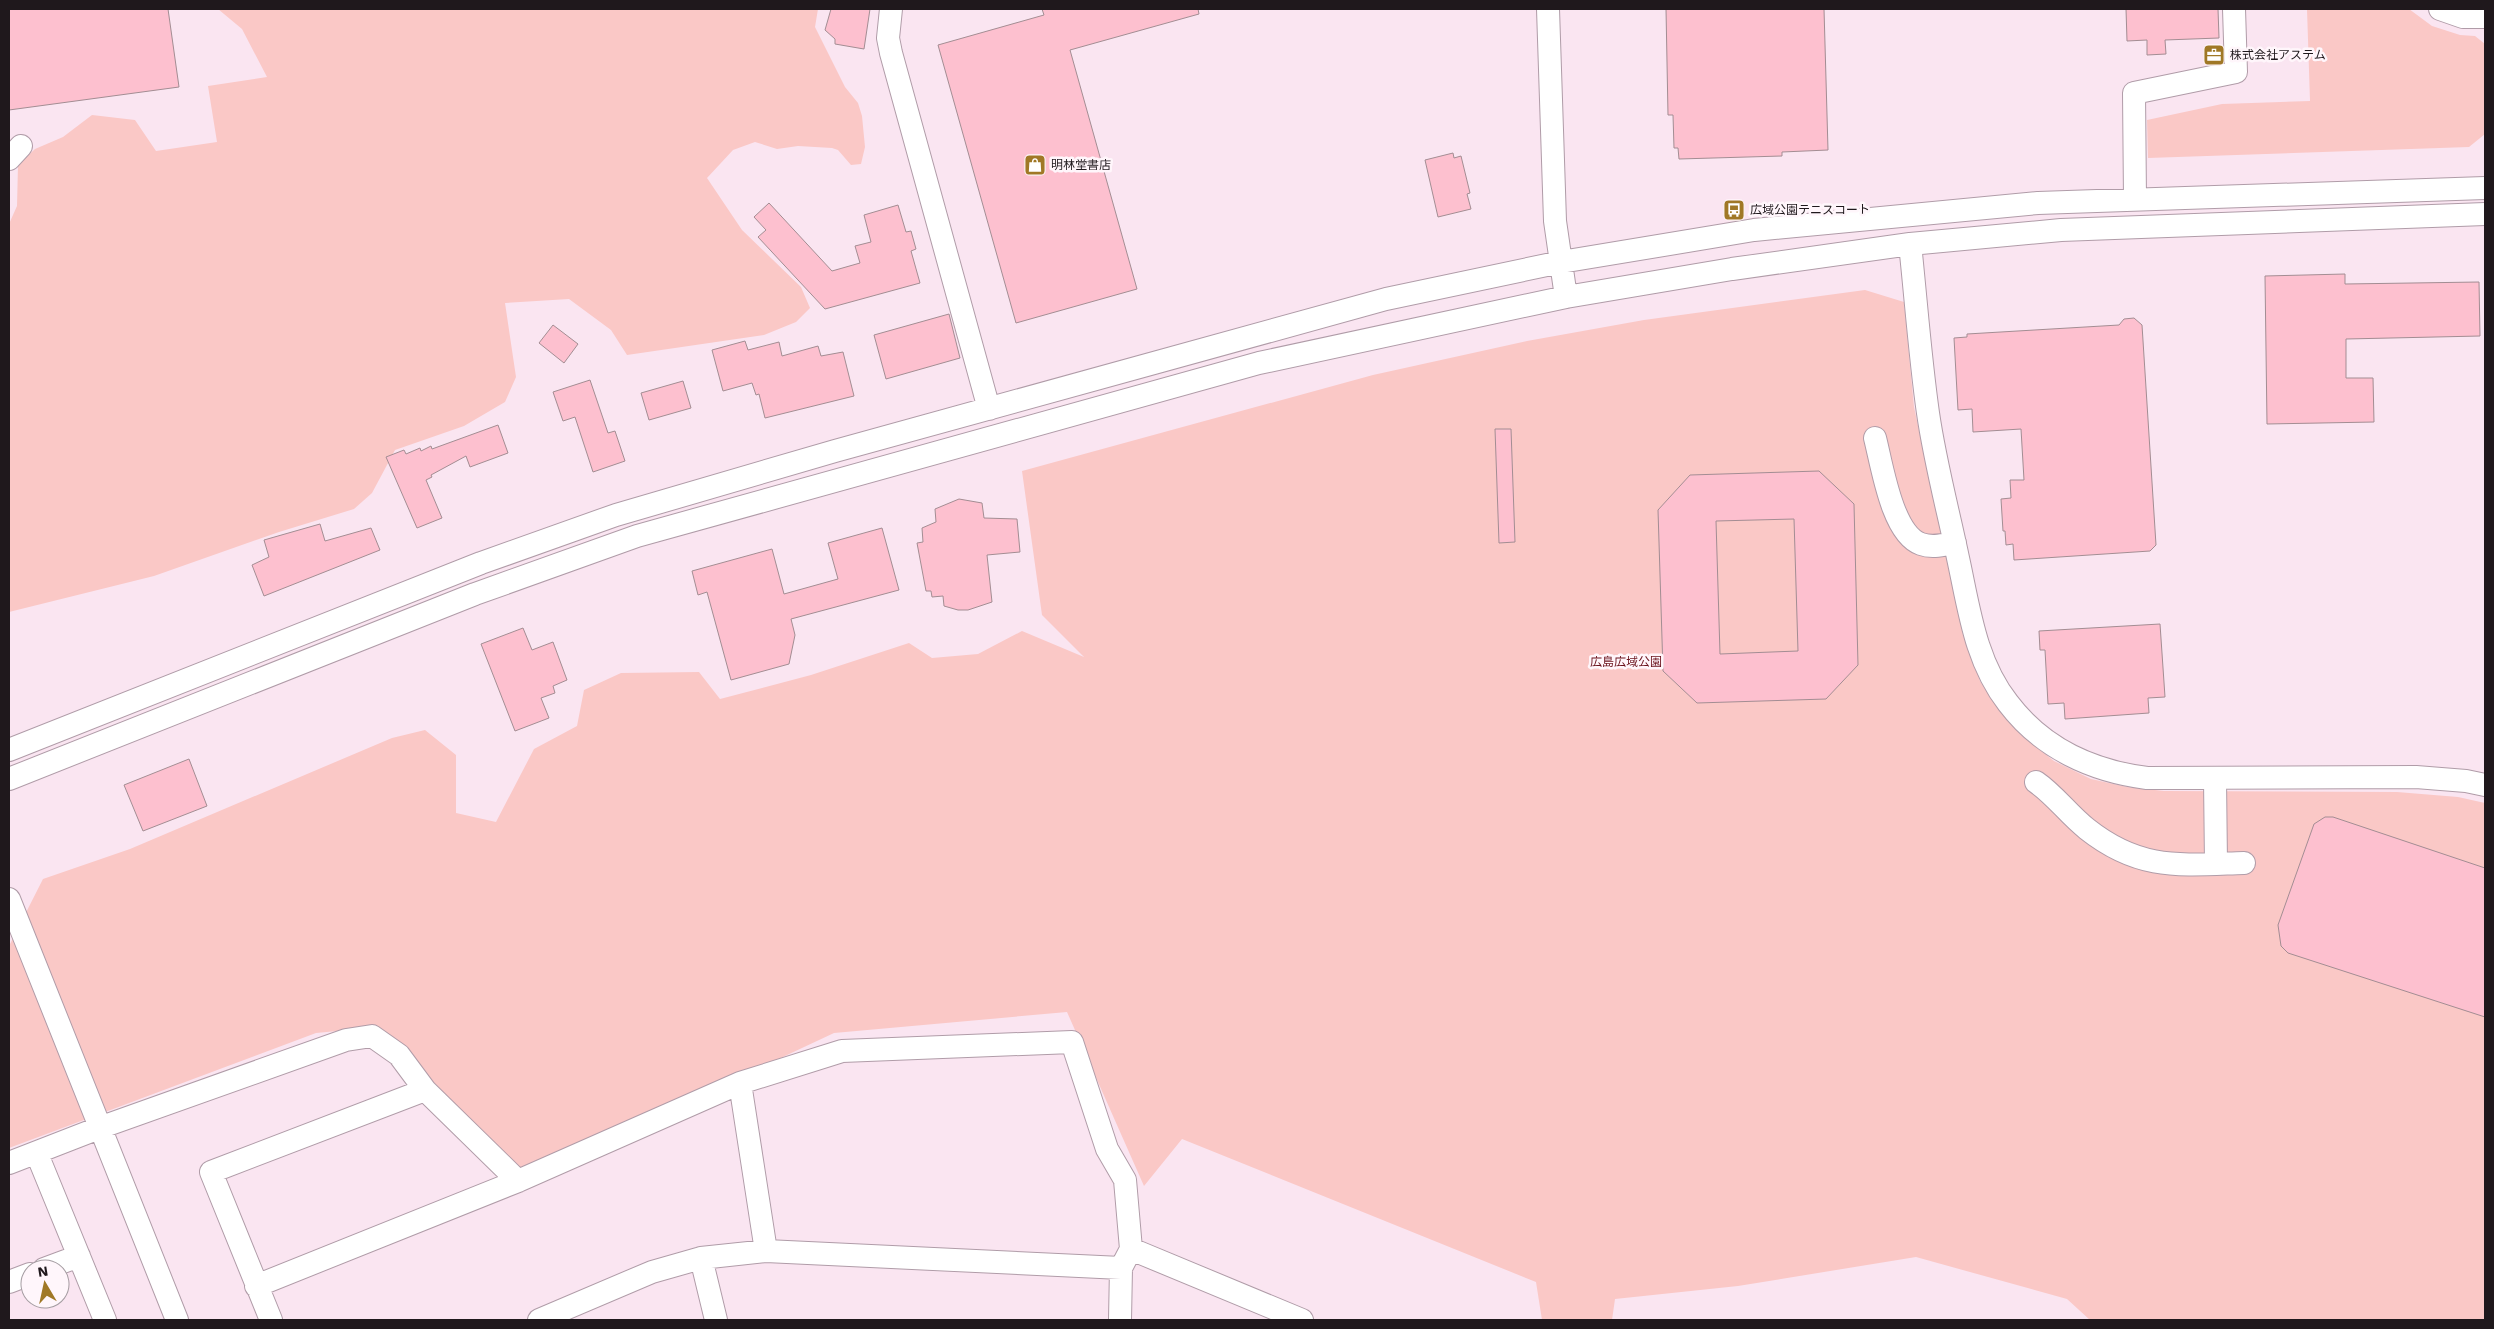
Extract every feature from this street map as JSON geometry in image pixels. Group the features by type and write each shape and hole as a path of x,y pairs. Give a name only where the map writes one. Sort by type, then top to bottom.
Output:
{"street":[{"path":"891,9 888,38 891,53 989,409"},
{"path":"1548,9 1555,221 1566,297"},
{"path":"2135,200 2134,93 2236,72 2234,9"},
{"path":"2440,9 2463,17 2485,17"},
{"path":"9,750 420,586 559,534 673,497 1386,299 1561,262 1754,230 2038,203 2485,188"},
{"path":"9,780 475,594 637,536 850,475 1259,363 1566,297 1732,269 1910,244 2060,230 2485,214"},
{"path":"1910,244 1928,414 1976,640 1984,663 2008,704 2036,733 2074,758 2122,775 2147,778 2416,777 2466,780 2485,784"},
{"path":"1875,438 1897,519 1908,537 1919,543 1931,546 1955,543"},
{"path":"2215,779 2216,864"},
{"path":"2036,782 2052,794 2085,827 2122,852 2143,860 2164,863 2244,863"},
{"path":"9,899 177,1320"},
{"path":"9,1163 37,1154 99,1128 346,1040 372,1036 399,1055 425,1090 518,1181"},
{"path":"256,1286 518,1181 740,1083 842,1051 1072,1042 1107,1149 1125,1180 1126,1258 1120,1320"},
{"path":"740,1083 766,1251"},
{"path":"271,1320 211,1172 425,1090"},
{"path":"37,1154 104,1320"},
{"path":"539,1320 652,1272 701,1258 766,1251 1126,1258 1302,1320"},
{"path":"70,1259 79,1256"},
{"path":"701,1258 716,1320"}],"green space":[{"path":"218,9 818,9 815,27 845,87 858,103 862,116 865,147 861,164 851,165 838,150 832,148 798,146 777,149 755,142 733,150 707,178 742,230 801,287 810,308 796,322 764,335 627,355 611,330 569,299 505,303 516,377 505,402 464,426 395,450 372,493 354,509 279,532 154,576 9,612 9,224 17,206 18,165 35,149 63,137 92,115 135,120 156,151 217,142 208,86 267,77 242,29"},
{"path":"2307,9 2409,9 2432,26 2460,35 2475,36 2485,44 2485,134 2469,147 2148,158 2147,120 2222,104 2310,101"},
{"name":"広島広域公園","path":"1865,290 1904,302 1914,407 1963,635 1980,681 1999,709 2021,735 2054,761 2091,779 2127,787 2164,791 2397,792 2458,797 2485,803 2485,1320 2090,1320 2067,1299 1916,1257 1738,1286 1615,1299 1612,1320 1542,1320 1536,1282 1182,1139 1144,1186 1067,1012 834,1033 530,1175 451,1120 370,1028 316,1033 9,1148 9,946 43,879 130,849 392,738 425,730 456,755 456,813 496,822 534,749 577,726 584,690 621,673 699,672 720,699 811,675 909,643 932,658 978,654 1022,631 1084,657 1042,615 1022,471 1373,375 1527,341 1644,320"}],"building":[{"path":"9,9 168,9 179,87 9,110"},
{"path":"831,9 870,9 864,49 835,44 835,39 825,30"},
{"path":"1042,9 1198,9 1199,14 1070,50 1137,289 1016,323 938,45 1044,15"},
{"path":"1666,9 1824,9 1828,150 1782,152 1782,156 1679,159 1678,148 1674,148 1673,115 1668,115"},
{"path":"2126,9 2218,9 2219,38 2165,40 2166,54 2147,55 2147,40 2127,41"},
{"path":"1453,153 1454,158 1461,156 1470,193 1467,194 1471,209 1438,217 1425,160"},
{"path":"769,203 832,271 860,263 855,246 871,242 864,215 898,205 906,232 911,231 916,249 911,251 920,283 825,309 758,237 766,230 754,217"},
{"path":"2345,274 2345,284 2479,282 2480,336 2346,339 2346,378 2373,378 2374,422 2267,424 2265,276"},
{"path":"949,314 960,358 886,379 874,335"},
{"path":"2134,318 2142,325 2156,545 2150,551 2014,560 2013,544 2006,545 2005,531 2003,531 2001,499 2011,498 2010,480 2024,480 2021,429 1973,432 1972,409 1958,410 1954,338 1967,337 1967,334 2119,325 2124,319"},
{"path":"553,325 578,344 564,363 539,343"},
{"path":"745,341 748,350 779,342 782,356 818,346 821,356 843,352 854,396 765,418 759,394 756,395 752,383 723,391 712,350"},
{"path":"590,380 608,433 615,431 625,461 593,472 575,417 563,421 553,392"},
{"path":"683,381 691,408 649,420 641,393"},
{"path":"498,425 508,453 470,467 466,456 431,475 432,477 426,480 442,518 417,528 386,457 404,450 406,454 420,448 421,451 431,446 432,449"},
{"path":"1495,429 1511,429 1515,542 1499,543"},
{"path":"1819,471 1854,504 1858,665 1826,699 1697,703 1663,671 1658,510 1690,475","holes":["1794,519 1798,651 1720,654 1716,521"]},
{"path":"959,499 982,503 984,518 1017,519 1020,552 987,555 992,602 968,610 958,610 944,606 943,596 932,597 931,591 926,591 917,543 923,542 922,528 936,522 935,509"},
{"path":"320,524 325,541 371,528 380,550 264,596 252,565 269,557 264,540"},
{"path":"882,528 899,590 791,619 795,635 789,664 731,680 707,592 698,595 692,571 772,549 784,594 838,579 828,543"},
{"path":"2160,624 2165,697 2148,698 2149,713 2065,719 2064,703 2048,704 2045,650 2040,650 2039,631"},
{"path":"523,628 532,650 553,642 567,680 553,686 555,693 541,698 549,718 515,731 481,644"},
{"path":"189,759 207,806 143,831 124,785"},
{"path":"2325,817 2333,817 2485,868 2485,1017 2288,953 2281,946 2278,925 2314,824"}],"place":[{"name":"株式会社アステム","path":"2214,55"},
{"name":"明林堂書店","path":"1035,165"},
{"name":"広域公園テニスコート","path":"1734,210"}]}
